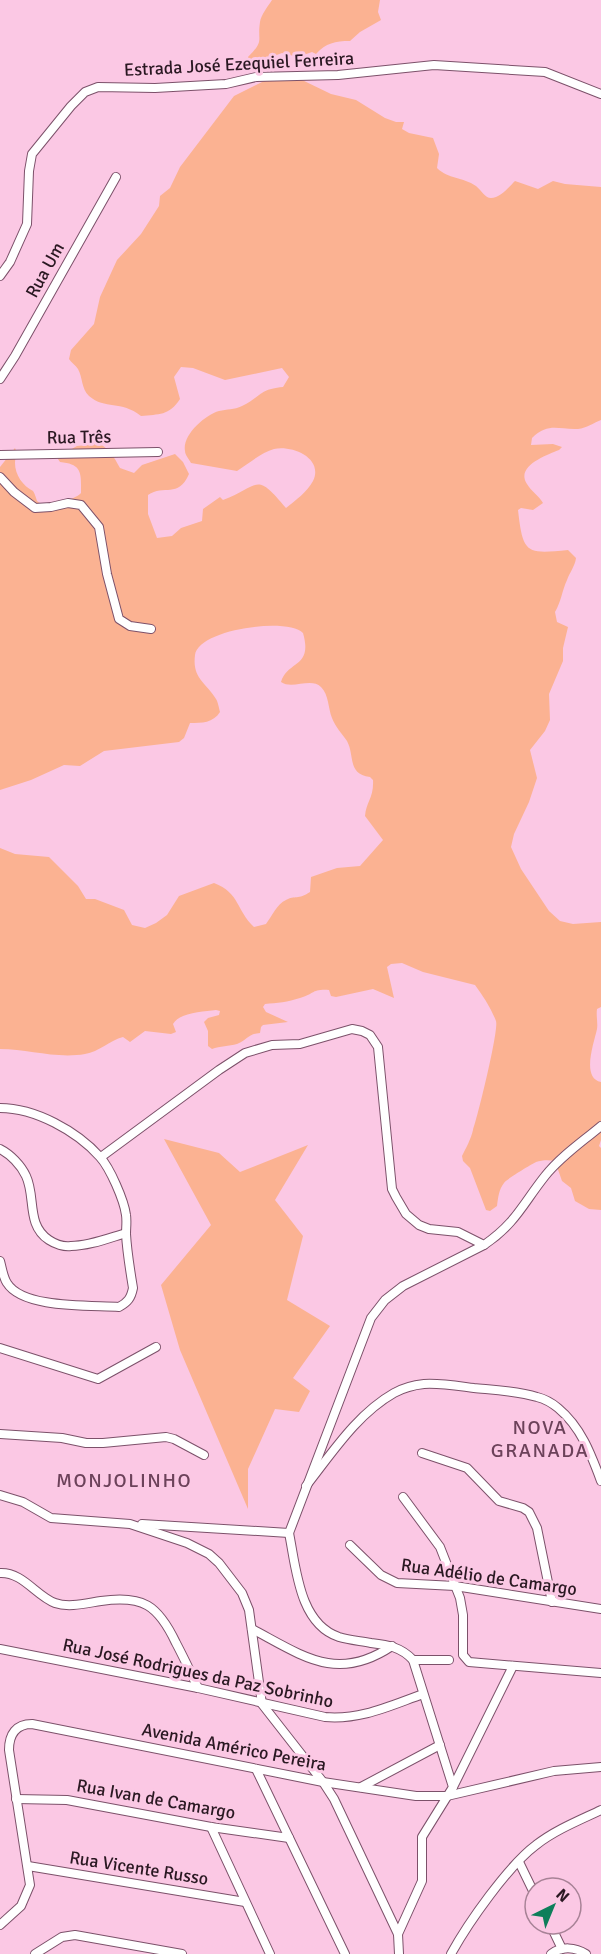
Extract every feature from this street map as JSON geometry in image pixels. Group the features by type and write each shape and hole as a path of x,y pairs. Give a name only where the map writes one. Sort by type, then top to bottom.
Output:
{"street":[{"name":"Estrada José Ezequiel Ferreira","path":"0,276 10,262 27,224 32,154 71,106 85,92 98,87 155,88 226,84 256,77 338,75 434,65 544,72 601,94"},
{"name":"Rua Um","path":"0,379 116,177"},
{"name":"Rua Três","path":"0,455 158,452"},
{"path":"0,477 14,492 35,508 68,503 81,506 99,527 107,574 119,619 130,627 151,629"},
{"path":"101,1157 245,1053 272,1045 300,1044 352,1029 362,1031 370,1035 378,1047 392,1188 401,1207 412,1221 419,1225 429,1229 458,1232 483,1245"},
{"path":"0,1108 9,1108 44,1117 74,1135 101,1157 113,1178 126,1215 133,1288 129,1301 119,1307 42,1302 14,1291 6,1282 0,1261"},
{"path":"453,1787 413,1660 404,1651 392,1646 338,1637 320,1624 312,1614 301,1588 289,1533 376,1309 393,1292 483,1245 510,1225 546,1175 559,1161 601,1126"},
{"path":"0,1149 8,1153 26,1176 33,1220 39,1233 49,1240 70,1247 126,1233"},
{"path":"0,1348 98,1379 156,1347"},
{"path":"306,1486 341,1442 372,1409 395,1392 423,1384 516,1393 550,1402 559,1408 578,1430 588,1446 601,1481"},
{"path":"0,1434 62,1438 86,1443 166,1437 204,1455"},
{"path":"422,1453 467,1468 499,1501 529,1512 537,1528 552,1602"},
{"path":"0,1496 23,1502 51,1518 289,1533"},
{"path":"403,1497 440,1547 463,1606 463,1655 465,1660 601,1673"},
{"path":"130,1524 188,1543 209,1554 242,1593 249,1610 262,1704 334,1799 398,1934 399,1954"},
{"name":"Rua Adélio de Camargo","path":"350,1545 388,1580 409,1584 455,1586 601,1610"},
{"path":"0,1573 6,1572 29,1583 46,1599 57,1604 67,1605 118,1598 142,1602 154,1608 168,1626 198,1688"},
{"path":"252,1629 308,1659 327,1663 361,1662 373,1658 392,1646"},
{"name":"Rua José Rodrigues da Paz Sobrinho","path":"0,1649 198,1688 307,1714 342,1719 365,1715 423,1694"},
{"path":"413,1660 449,1660"},
{"path":"398,1934 422,1881 420,1844 422,1837 453,1787 513,1666"},
{"name":"Avenida Américo Pereira","path":"16,1799 9,1750 12,1735 24,1724 323,1782 403,1795 447,1796 554,1771 601,1767"},
{"path":"360,1787 440,1745"},
{"path":"256,1769 345,1954"},
{"path":"0,1925 21,1906 30,1885 16,1799"},
{"name":"Rua Ivan de Camargo","path":"16,1799 67,1800 211,1827 289,1838"},
{"path":"451,1954 472,1920 519,1862 536,1845 601,1809"},
{"path":"211,1827 270,1954"},
{"path":"519,1862 526,1876"},
{"name":"Rua Vicente Russo","path":"28,1866 245,1902"},
{"path":"34,1954 62,1937 75,1935 182,1954"},
{"path":"556,1936 562,1948"},
{"path":"551,1954 562,1948 574,1949 586,1954"}],"shaded area":[{"path":"272,0 380,0 378,12 381,20 360,32 350,41 331,43 316,54 312,52 298,57 282,53 255,63 248,62 248,57 259,41 262,16"},
{"path":"300,79 331,94 356,100 385,118 404,122 402,129 409,133 433,138 439,154 437,168 441,172 471,183 489,198 501,194 515,181 538,189 553,181 601,187 601,420 578,429 549,428 532,438 531,445 553,444 562,447 534,462 525,472 524,478 527,484 543,503 533,510 521,508 518,510 522,535 529,548 543,552 568,550 576,558 555,612 557,622 568,627 563,648 563,661 549,694 550,720 545,731 530,750 537,778 511,847 521,869 549,911 560,921 573,924 601,922 601,1007 597,1009 597,1029 590,1067 595,1079 601,1082 601,1140 599,1146 601,1148 601,1210 589,1209 575,1201 571,1188 562,1181 555,1161 548,1160 536,1162 505,1181 497,1206 490,1211 486,1210 470,1168 463,1161 462,1156 471,1137 479,1108 491,1056 496,1021 475,985 423,972 402,963 391,964 387,967 394,998 373,989 336,997 331,996 329,990 323,990 291,1000 265,1004 263,1007 266,1012 288,1022 263,1025 260,1033 234,1045 212,1049 208,1046 208,1031 204,1022 208,1018 219,1015 220,1011 216,1010 181,1017 173,1024 176,1032 171,1034 145,1031 130,1042 123,1037 85,1054 53,1055 0,1049 0,848 15,854 49,857 78,886 86,899 95,899 124,910 132,925 145,928 156,923 167,915 179,896 214,883 229,892 254,927 266,924 283,902 310,892 311,877 337,868 360,866 383,840 365,816 373,780 355,768 347,741 333,721 324,690 312,683 290,685 281,682 284,675 302,658 305,644 303,633 294,628 280,626 244,628 227,632 211,638 200,646 195,655 196,670 216,699 220,712 211,720 190,723 184,738 179,742 104,751 80,766 64,765 31,780 0,790 0,467 15,448 15,467 18,476 33,491 37,501 46,504 67,501 81,493 81,480 77,468 60,462 58,459 59,456 77,446 95,442 100,444 110,452 120,468 134,473 142,465 175,454 183,462 189,474 185,482 175,489 148,495 148,514 157,538 172,536 181,528 202,521 203,509 220,497 223,500 257,484 268,489 286,508 313,481 314,466 310,460 297,451 289,449 269,451 237,471 191,463 185,452 185,445 191,432 213,413 239,407 264,392 283,387 289,377 282,368 225,380 193,368 181,367 174,377 180,399 176,405 163,413 141,416 127,408 101,403 89,396 78,369 69,359 71,350 94,324 100,297 117,260 141,234 159,206 160,196 170,188 180,167 234,96 264,81"},
{"path":"164,1139 219,1153 240,1172 308,1145 275,1200 303,1236 287,1300 330,1326 293,1378 310,1391 299,1412 275,1409 248,1469 248,1509 180,1350 161,1285 211,1225"}],"district":[{"name":"NOVA GRANADA","path":"540,1438"},
{"name":"MONJOLINHO","path":"124,1480"}]}
